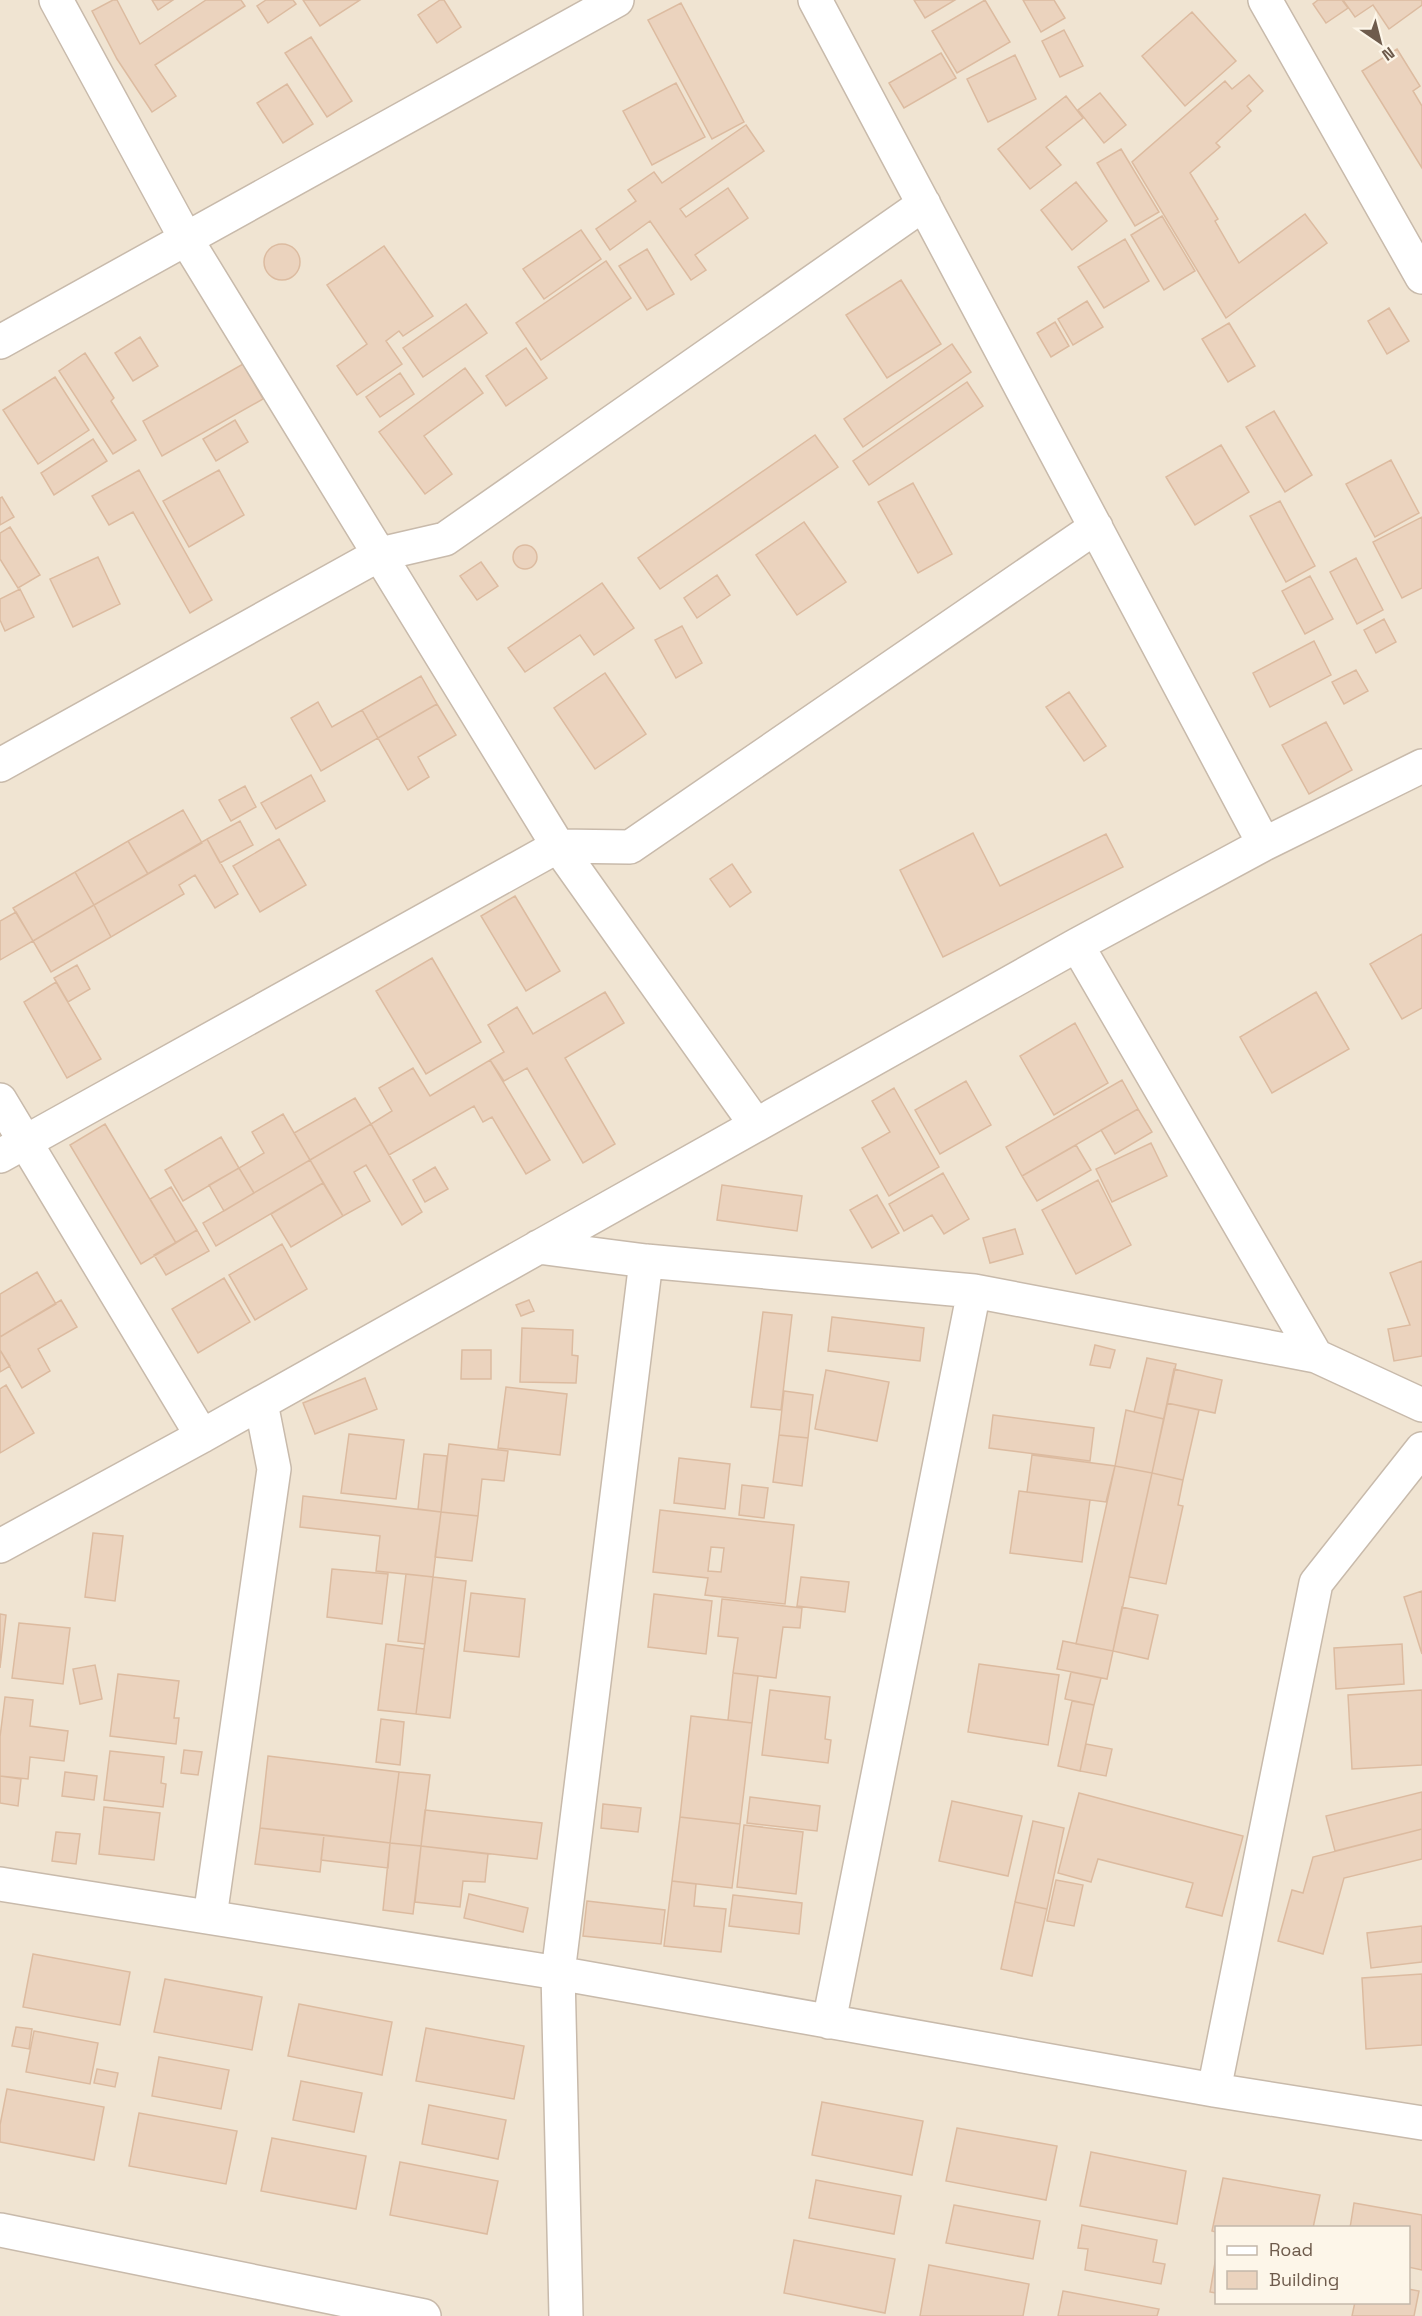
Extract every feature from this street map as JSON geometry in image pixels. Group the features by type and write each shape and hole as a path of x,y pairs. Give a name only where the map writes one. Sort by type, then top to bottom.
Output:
{"street":[{"path":"56,0 186,239 558,846 756,1125"},
{"path":"0,342 617,0"},
{"path":"815,0 1264,844"},
{"path":"1265,0 1422,277"},
{"path":"0,765 380,554 445,539 924,204"},
{"path":"12,1149 558,846 630,847 1096,527"},
{"path":"0,1546 202,1436 1077,945 1264,844 1422,766"},
{"path":"1077,945 1316,1356"},
{"path":"0,1100 12,1149 202,1436"},
{"path":"538,1247 646,1261 974,1291 1316,1356 1422,1405"},
{"path":"566,2316 558,1973 646,1261"},
{"path":"829,2022 974,1291"},
{"path":"210,1917 274,1469 261,1403"},
{"path":"1214,2090 1316,1583 1422,1449"},
{"path":"0,1884 558,1973 1214,2090 1422,2123"},
{"path":"0,2230 424,2316"}],"shaded area":[{"path":"0,0 1422,0 1422,2316 0,2316"}],"building":[{"path":"117,0 140,44 206,0 241,0 245,6 155,65 176,96 152,112 117,59 92,11"},
{"path":"152,0 173,0 158,10"},
{"path":"266,0 293,0 296,4 268,23 257,6"},
{"path":"303,0 360,0 320,26"},
{"path":"440,0 444,0 461,27 437,43 418,15"},
{"path":"914,0 955,0 925,18"},
{"path":"985,0 1010,42 957,73 932,31"},
{"path":"1023,0 1054,0 1065,18 1041,32"},
{"path":"1318,0 1342,0 1348,8 1326,23 1313,4"},
{"path":"1343,0 1422,0 1422,5 1389,29 1373,5 1355,17"},
{"path":"681,3 744,122 712,139 648,20"},
{"path":"1192,12 1236,61 1185,106 1142,56"},
{"path":"1064,30 1083,66 1060,77 1042,41"},
{"path":"311,37 352,101 327,117 285,53"},
{"path":"1397,49 1420,86 1413,91 1422,106 1422,168 1362,71"},
{"path":"941,53 956,78 904,108 889,83"},
{"path":"1015,55 1036,99 988,122 967,79"},
{"path":"1249,75 1263,91 1247,106 1251,111 1216,143 1220,147 1190,173 1218,219 1215,221 1239,263 1305,214 1327,243 1226,318 1132,162 1225,81 1232,89"},
{"path":"676,83 705,137 652,165 623,111"},
{"path":"287,84 313,124 283,143 257,103"},
{"path":"1100,93 1126,125 1104,143 1078,110"},
{"path":"1066,96 1083,118 1046,147 1061,165 1030,189 998,149"},
{"path":"746,125 764,151 680,209 686,217 728,188 748,218 695,255 706,270 691,280 650,221 610,250 596,229 636,201 628,190 654,172 662,183"},
{"path":"1121,149 1159,212 1135,226 1097,163"},
{"path":"1076,182 1107,221 1072,250 1041,210"},
{"path":"1162,216 1195,271 1164,290 1131,235"},
{"path":"581,230 601,259 544,299 523,269"},
{"path":"1125,239 1149,281 1104,308 1078,267"},
{"path":"282,244 295,249 300,262 295,275 282,280 269,275 264,262 269,249"},
{"path":"384,246 433,316 403,336 399,331 386,341 402,364 357,395 337,366 367,344 327,285"},
{"path":"647,249 674,294 647,310 619,266"},
{"path":"606,261 631,298 541,360 516,323"},
{"path":"901,280 941,344 887,378 846,315"},
{"path":"1087,301 1103,327 1073,345 1058,319"},
{"path":"466,304 487,333 423,377 403,348"},
{"path":"1389,308 1409,341 1387,354 1368,321"},
{"path":"1055,322 1069,346 1051,357 1037,333"},
{"path":"1229,323 1255,366 1228,382 1202,339"},
{"path":"140,337 158,366 133,381 115,353"},
{"path":"952,344 971,372 863,447 844,419"},
{"path":"526,348 547,378 506,406 486,376"},
{"path":"85,353 114,398 111,401 136,440 113,454 59,371"},
{"path":"243,364 263,399 162,456 143,421"},
{"path":"465,368 483,393 424,436 452,474 425,494 379,432"},
{"path":"400,373 414,394 380,417 366,397"},
{"path":"55,377 89,430 38,464 3,410"},
{"path":"967,382 983,406 869,485 853,461"},
{"path":"1274,411 1312,475 1285,492 1246,427"},
{"path":"235,420 248,442 216,461 203,439"},
{"path":"815,435 838,467 660,589 638,558"},
{"path":"93,439 107,461 54,495 41,473"},
{"path":"1221,445 1249,492 1195,525 1166,477"},
{"path":"1391,460 1419,513 1375,537 1346,484"},
{"path":"139,470 212,600 190,613 133,512 109,525 92,496"},
{"path":"219,470 244,515 189,547 163,501"},
{"path":"913,483 952,554 918,573 878,502"},
{"path":"2,497 14,517 0,525 0,498"},
{"path":"1280,501 1315,566 1286,582 1250,516"},
{"path":"1422,517 1422,588 1402,598 1373,542"},
{"path":"804,522 846,582 797,615 756,555"},
{"path":"10,527 40,575 18,588 0,559 0,533"},
{"path":"525,545 534,548 537,557 534,566 525,569 516,566 513,557 516,548"},
{"path":"98,557 120,604 73,627 50,579"},
{"path":"1356,558 1383,610 1357,624 1330,572"},
{"path":"481,562 498,586 477,600 460,576"},
{"path":"717,575 730,595 697,618 684,598"},
{"path":"1310,576 1333,619 1305,634 1282,591"},
{"path":"602,583 634,628 594,655 580,635 525,672 508,648"},
{"path":"20,589 34,617 5,631 0,620 0,599"},
{"path":"1384,619 1396,642 1376,653 1364,630"},
{"path":"682,626 702,663 676,678 655,640"},
{"path":"1314,641 1331,675 1270,707 1253,673"},
{"path":"1356,670 1368,691 1344,704 1332,682"},
{"path":"605,673 646,734 595,769 554,708"},
{"path":"421,676 437,704 378,738 362,710"},
{"path":"1069,692 1106,746 1084,761 1046,707"},
{"path":"318,702 332,727 362,710 378,738 321,771 291,718"},
{"path":"437,704 456,735 418,757 429,777 408,790 378,738"},
{"path":"1326,722 1352,770 1309,794 1282,745"},
{"path":"311,775 325,801 276,829 261,803"},
{"path":"245,786 256,807 231,821 219,800"},
{"path":"183,810 202,843 148,874 128,841"},
{"path":"240,821 253,845 220,863 207,839"},
{"path":"973,833 1000,886 1106,834 1123,867 943,957 900,870"},
{"path":"207,839 238,894 215,908 195,875 179,885 184,894 111,937 94,905"},
{"path":"279,839 306,885 260,912 233,866"},
{"path":"128,841 148,874 94,905 75,872"},
{"path":"732,864 751,892 730,907 710,879"},
{"path":"75,872 94,905 33,941 13,908"},
{"path":"515,896 560,971 526,991 481,916"},
{"path":"94,905 111,937 51,972 33,941"},
{"path":"16,912 33,941 0,960 0,921"},
{"path":"1422,934 1422,1008 1402,1019 1370,964"},
{"path":"432,958 481,1042 426,1074 376,991"},
{"path":"77,965 90,989 68,1002 54,978"},
{"path":"56,982 101,1059 67,1078 24,1002"},
{"path":"605,992 624,1023 565,1058 615,1144 583,1163 527,1068 504,1081 490,1060 504,1052 488,1025 517,1007 533,1034"},
{"path":"1316,992 1349,1049 1272,1093 1240,1037"},
{"path":"1075,1023 1108,1083 1054,1115 1020,1056"},
{"path":"490,1060 550,1160 526,1174 492,1117 483,1122 474,1106 389,1155 371,1124 392,1111 379,1088 413,1068 430,1096"},
{"path":"1122,1080 1138,1109 1022,1176 1006,1147"},
{"path":"966,1081 991,1125 940,1154 915,1110"},
{"path":"894,1088 939,1167 889,1196 862,1148 890,1132 872,1101"},
{"path":"355,1098 371,1124 310,1160 294,1133"},
{"path":"1138,1109 1152,1132 1115,1154 1101,1130"},
{"path":"283,1114 310,1160 254,1193 239,1168 264,1153 252,1132"},
{"path":"105,1124 176,1243 141,1264 70,1145"},
{"path":"371,1124 422,1212 402,1225 366,1165 354,1172 370,1201 343,1216 310,1160"},
{"path":"221,1137 239,1168 183,1201 165,1170"},
{"path":"1151,1143 1167,1176 1112,1202 1096,1169"},
{"path":"1076,1145 1091,1170 1037,1201 1022,1176"},
{"path":"310,1160 323,1183 216,1246 203,1223"},
{"path":"435,1167 448,1189 425,1202 413,1180"},
{"path":"239,1168 254,1193 224,1211 209,1185"},
{"path":"943,1173 969,1219 944,1234 932,1215 904,1231 889,1204"},
{"path":"1098,1180 1131,1245 1076,1274 1042,1210"},
{"path":"323,1183 343,1216 291,1247 271,1214"},
{"path":"722,1185 802,1196 797,1231 717,1220"},
{"path":"171,1187 197,1230 176,1243 150,1199"},
{"path":"877,1195 899,1233 872,1248 850,1210"},
{"path":"1015,1229 1023,1254 990,1263 983,1238"},
{"path":"197,1230 209,1251 166,1275 154,1255"},
{"path":"282,1244 307,1289 255,1320 229,1275"},
{"path":"1422,1261 1422,1356 1394,1361 1388,1329 1410,1325 1390,1273"},
{"path":"37,1272 56,1304 0,1337 0,1294"},
{"path":"224,1278 250,1322 198,1353 172,1309"},
{"path":"61,1300 77,1327 38,1349 50,1371 22,1388 0,1350 0,1337"},
{"path":"529,1300 534,1311 521,1316 516,1305"},
{"path":"763,1312 792,1315 781,1410 751,1407"},
{"path":"832,1317 924,1328 920,1361 828,1351"},
{"path":"522,1328 573,1330 572,1355 578,1356 576,1383 520,1382"},
{"path":"1095,1345 1115,1350 1110,1368 1090,1365"},
{"path":"0,1350 10,1366 0,1372"},
{"path":"462,1350 491,1350 491,1379 461,1379"},
{"path":"1147,1358 1176,1364 1164,1419 1134,1412"},
{"path":"1174,1369 1222,1380 1215,1413 1167,1403"},
{"path":"826,1370 889,1382 877,1441 815,1429"},
{"path":"365,1378 377,1409 315,1434 303,1403"},
{"path":"6,1385 34,1433 0,1453 0,1389"},
{"path":"506,1387 567,1394 560,1455 498,1448"},
{"path":"784,1391 813,1395 808,1438 779,1435"},
{"path":"1167,1403 1199,1410 1183,1480 1152,1473"},
{"path":"1126,1410 1164,1419 1152,1473 1115,1466"},
{"path":"993,1415 1094,1428 1090,1461 989,1448"},
{"path":"349,1434 404,1440 396,1499 341,1493"},
{"path":"779,1435 808,1438 802,1486 773,1482"},
{"path":"449,1444 508,1451 504,1481 482,1479 478,1516 441,1512"},
{"path":"424,1454 447,1456 441,1512 418,1509"},
{"path":"1032,1455 1115,1466 1106,1502 1027,1492"},
{"path":"679,1458 730,1464 725,1509 674,1503"},
{"path":"1115,1466 1152,1473 1113,1651 1076,1644"},
{"path":"1152,1473 1183,1480 1178,1505 1183,1506 1166,1584 1129,1577"},
{"path":"742,1485 768,1488 764,1518 739,1515"},
{"path":"1019,1491 1090,1500 1082,1562 1010,1553"},
{"path":"303,1496 441,1512 433,1577 376,1571 380,1536 300,1527"},
{"path":"660,1510 794,1525 785,1604 705,1595 708,1578 653,1572","holes":["711,1547 724,1548 721,1572 708,1571"]},
{"path":"441,1512 478,1516 472,1561 435,1557"},
{"path":"93,1533 123,1536 115,1601 85,1597"},
{"path":"332,1569 388,1574 382,1624 327,1617"},
{"path":"406,1574 433,1577 425,1644 398,1641"},
{"path":"433,1577 466,1581 450,1718 416,1714"},
{"path":"801,1577 849,1582 845,1612 797,1606"},
{"path":"1422,1591 1422,1654 1404,1597"},
{"path":"471,1593 525,1599 519,1657 464,1651"},
{"path":"654,1594 712,1601 706,1654 648,1647"},
{"path":"722,1599 802,1608 800,1628 783,1627 776,1678 733,1673 738,1638 718,1636"},
{"path":"1122,1607 1158,1615 1148,1659 1113,1651"},
{"path":"0,1614 6,1615 0,1668"},
{"path":"19,1623 70,1628 63,1684 12,1678"},
{"path":"1063,1641 1113,1651 1107,1679 1057,1669"},
{"path":"386,1644 424,1649 416,1714 378,1710"},
{"path":"1402,1644 1404,1684 1336,1689 1334,1648"},
{"path":"979,1664 1059,1675 1048,1745 968,1732"},
{"path":"95,1665 102,1699 80,1704 73,1669"},
{"path":"1071,1672 1101,1678 1094,1705 1065,1699"},
{"path":"733,1673 758,1676 752,1723 728,1720"},
{"path":"118,1674 179,1681 174,1718 179,1718 176,1744 110,1736"},
{"path":"770,1690 830,1697 825,1739 831,1740 828,1763 762,1755"},
{"path":"1422,1690 1422,1765 1352,1769 1348,1695"},
{"path":"5,1697 33,1700 30,1726 68,1731 64,1761 30,1757 28,1779 0,1776 0,1737"},
{"path":"1072,1701 1094,1705 1080,1771 1058,1766"},
{"path":"691,1716 752,1723 740,1824 680,1817"},
{"path":"381,1719 404,1722 400,1765 376,1762"},
{"path":"1086,1744 1112,1749 1106,1776 1080,1771"},
{"path":"184,1750 202,1752 198,1775 181,1773"},
{"path":"110,1751 164,1757 161,1783 166,1784 163,1807 104,1800"},
{"path":"268,1756 399,1772 390,1843 260,1828"},
{"path":"65,1772 97,1776 94,1800 62,1796"},
{"path":"399,1772 430,1775 421,1846 390,1843"},
{"path":"0,1776 21,1779 18,1806 0,1803"},
{"path":"1422,1792 1422,1829 1335,1851 1326,1816"},
{"path":"1079,1793 1243,1836 1222,1916 1186,1907 1193,1883 1098,1859 1091,1882 1058,1873"},
{"path":"750,1797 820,1806 817,1831 747,1823"},
{"path":"952,1801 1022,1816 1008,1876 939,1861"},
{"path":"603,1804 641,1808 638,1832 601,1828"},
{"path":"104,1807 160,1813 154,1860 99,1854"},
{"path":"425,1810 542,1823 537,1859 421,1846"},
{"path":"680,1817 740,1824 732,1888 672,1881"},
{"path":"1033,1821 1064,1828 1047,1909 1015,1902"},
{"path":"744,1825 803,1832 796,1894 737,1887"},
{"path":"260,1828 324,1835 320,1872 255,1864"},
{"path":"1422,1829 1422,1859 1344,1878 1323,1954 1278,1941 1292,1890 1303,1893 1313,1857"},
{"path":"56,1832 80,1834 76,1864 52,1861"},
{"path":"324,1835 390,1843 388,1868 321,1860"},
{"path":"390,1843 421,1846 413,1914 383,1910"},
{"path":"421,1846 488,1854 485,1882 463,1881 460,1907 415,1902"},
{"path":"1056,1880 1083,1885 1074,1926 1047,1921"},
{"path":"672,1881 696,1884 694,1906 726,1909 721,1952 664,1946"},
{"path":"469,1894 528,1908 523,1932 464,1918"},
{"path":"733,1895 802,1903 799,1934 729,1926"},
{"path":"587,1901 665,1910 661,1944 583,1936"},
{"path":"1015,1902 1047,1909 1032,1976 1001,1969"},
{"path":"1422,1926 1422,1962 1371,1968 1367,1933"},
{"path":"33,1954 130,1972 120,2025 23,2007"},
{"path":"1422,1974 1422,2045 1366,2049 1362,1978"},
{"path":"165,1979 262,1997 252,2050 154,2032"},
{"path":"299,2004 392,2022 382,2075 288,2056"},
{"path":"16,2027 32,2029 29,2049 12,2046"},
{"path":"426,2028 524,2046 514,2099 416,2081"},
{"path":"34,2031 98,2043 90,2084 26,2072"},
{"path":"159,2057 229,2070 221,2109 152,2096"},
{"path":"97,2069 118,2073 115,2087 94,2083"},
{"path":"301,2081 362,2093 354,2132 293,2120"},
{"path":"7,2089 104,2107 94,2160 0,2142 0,2125"},
{"path":"822,2102 923,2121 912,2175 812,2155"},
{"path":"429,2105 506,2120 498,2159 422,2144"},
{"path":"139,2113 237,2131 226,2184 129,2166"},
{"path":"957,2128 1057,2146 1046,2200 946,2181"},
{"path":"272,2138 366,2156 356,2209 261,2191"},
{"path":"1091,2152 1186,2171 1177,2224 1080,2206"},
{"path":"400,2162 498,2181 487,2234 390,2215"},
{"path":"1223,2178 1320,2195 1313,2226 1215,2226 1215,2232 1212,2231"},
{"path":"816,2180 901,2196 894,2234 809,2218"},
{"path":"1354,2203 1422,2215 1422,2270 1410,2267 1410,2226 1350,2226"},
{"path":"954,2205 1040,2221 1033,2259 946,2243"},
{"path":"1082,2225 1157,2240 1153,2262 1165,2264 1161,2284 1085,2270 1088,2249 1078,2248"},
{"path":"794,2240 895,2259 885,2313 784,2293"},
{"path":"1215,2263 1215,2293 1210,2292"},
{"path":"929,2265 1029,2284 1023,2316 920,2316"},
{"path":"1410,2289 1419,2291 1414,2316 1352,2316 1355,2304 1410,2304"},
{"path":"1063,2291 1159,2309 1157,2316 1058,2316"}]}
